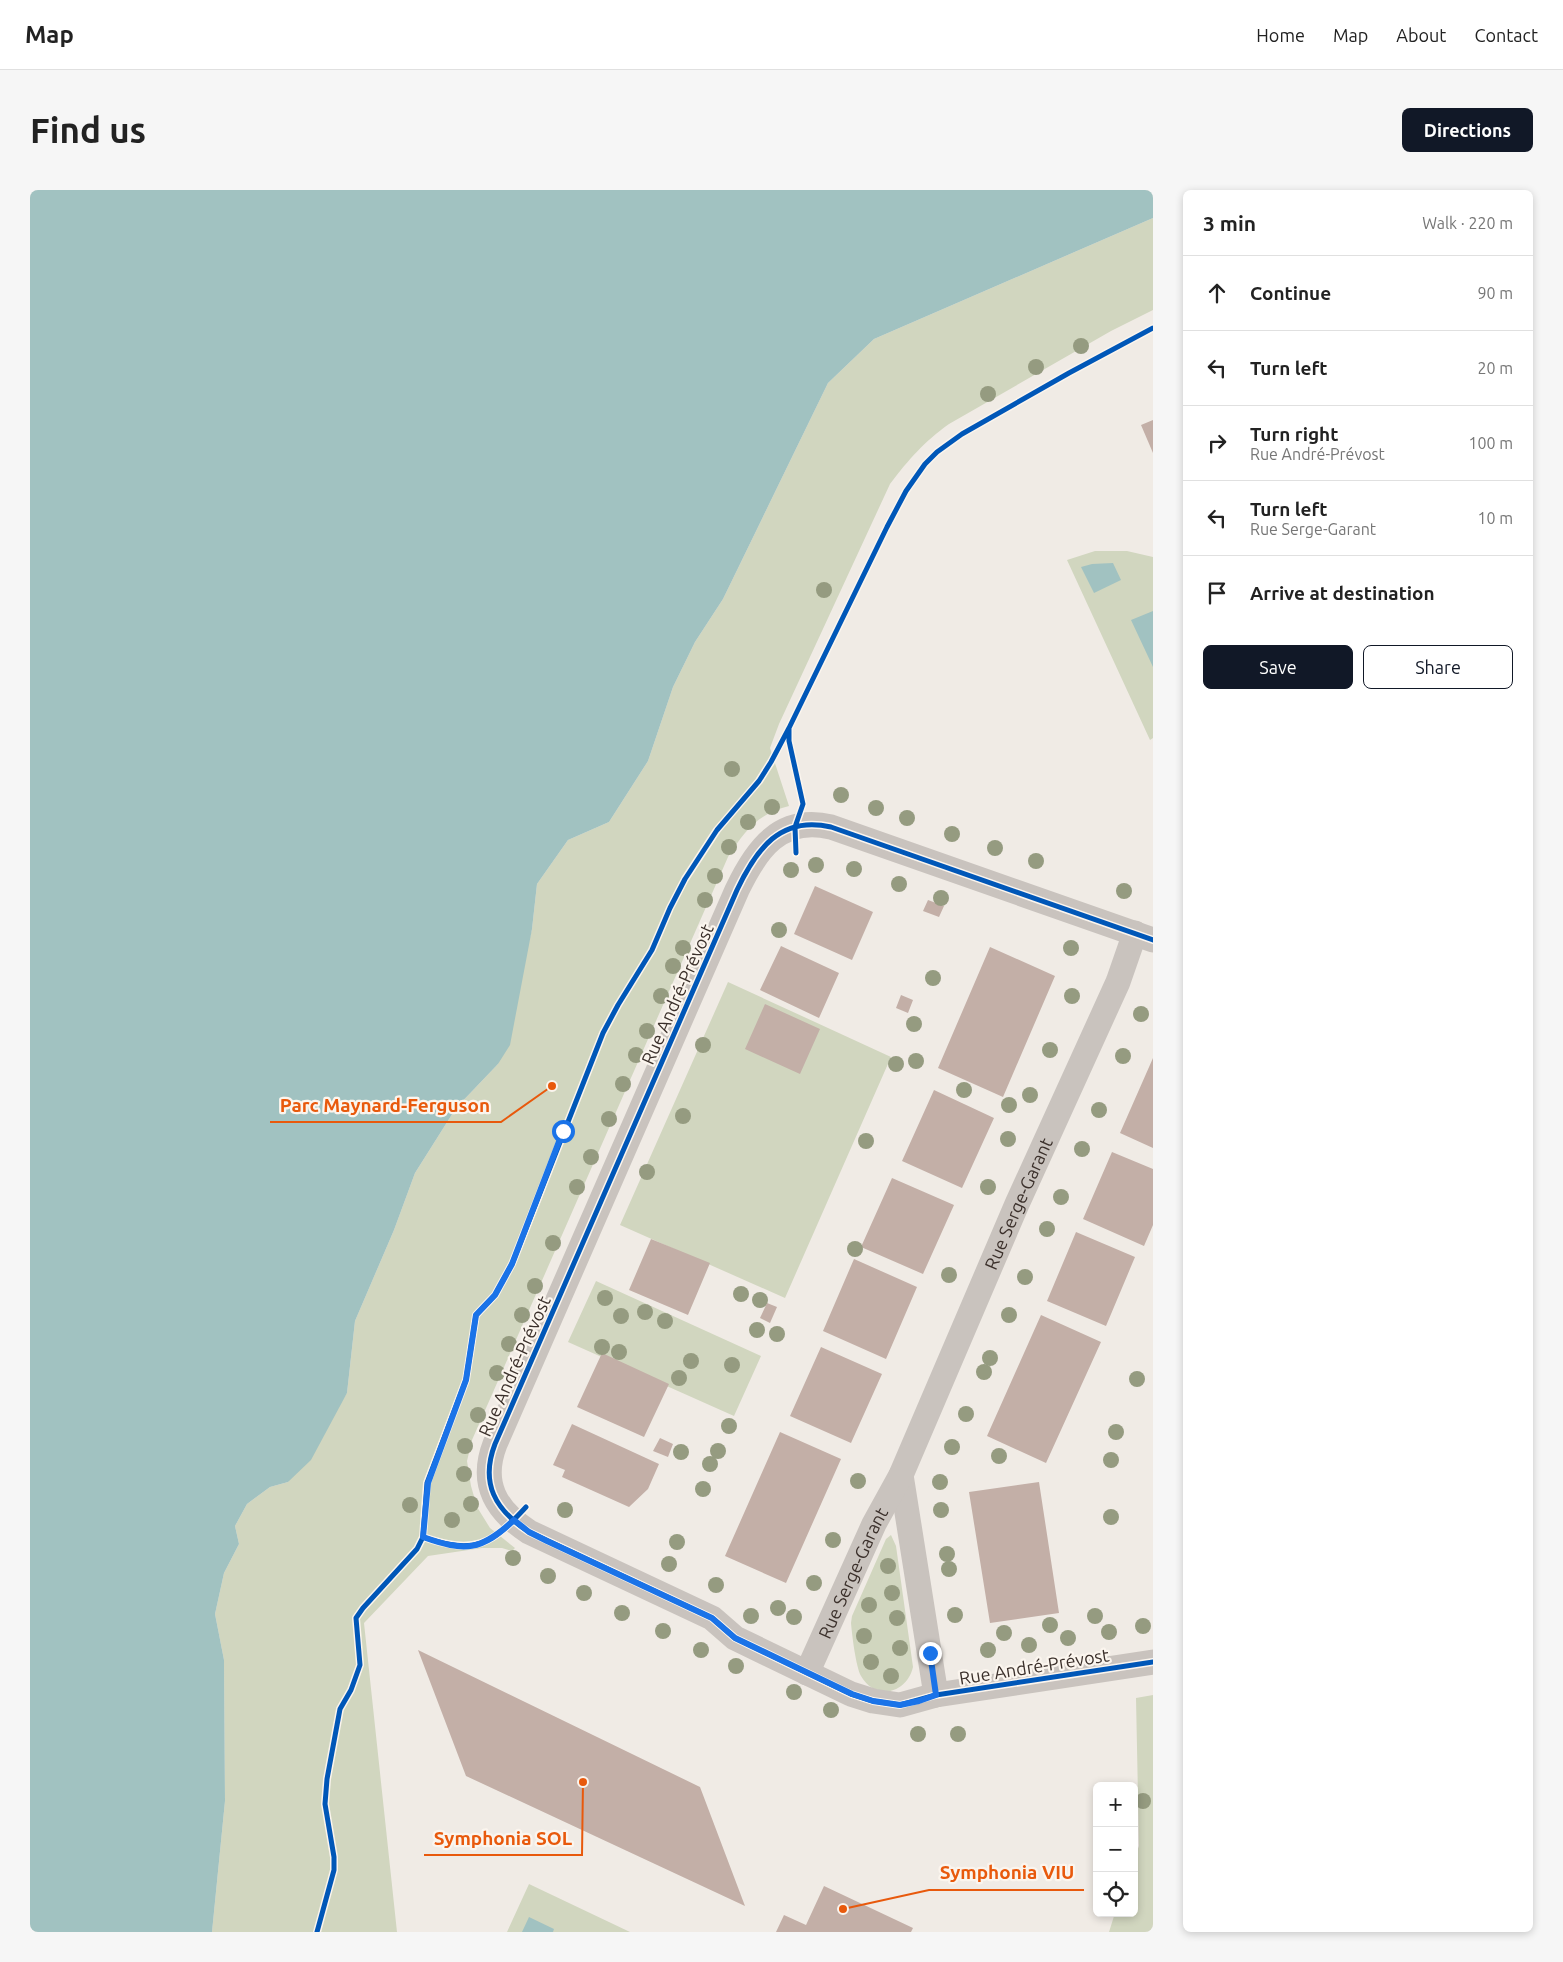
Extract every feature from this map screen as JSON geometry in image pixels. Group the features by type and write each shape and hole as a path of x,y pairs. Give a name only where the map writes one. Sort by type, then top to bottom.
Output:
{"street":[{"name":"Rue André-Prévost","path":"1144,936 853,833 819,824 795,827 773,837 753,860 737,890 495,1444 490,1456 489,1480 496,1500 503,1510 529,1532 712,1618 735,1638 852,1694 886,1704 909,1704 936,1695 1153,1662"},
{"name":"Rue Serge-Garant","path":"808,1673 874,1524 901,1475 1017,1204 1118,982 1144,936"},
{"name":"Rue Serge-Garant","path":"901,1475 936,1695"}],"green space":[{"path":"1153,218 1153,310 1111,331 949,424 917,451 890,484 779,724 770,748 789,806 778,809 753,824 728,857 472,1440 467,1461 477,1507 490,1528 515,1548 512,1551 502,1548 482,1548 428,1556 364,1623 397,1932 212,1932 225,1801 224,1660 215,1614 224,1573 239,1544 235,1526 247,1504 270,1487 288,1482 347,1393 355,1321 394,1230 415,1173 456,1108 498,1064 532,929 537,884 568,840 609,822 648,761 673,687 695,642 723,599 828,383 874,339"},
{"path":"1095,551 1127,551 1153,557 1153,738 1150,740 1067,560"},
{"path":"728,982 891,1057 785,1298 620,1225"},
{"path":"596,1281 761,1356 734,1416 568,1342"},
{"path":"891,1535 896,1546 913,1667 910,1676 898,1688 882,1691 867,1684 859,1672 851,1623 852,1616 886,1539"},
{"path":"1153,1695 1153,1932 1109,1932 1114,1917 1138,1917 1139,1846 1136,1698"},
{"path":"529,1884 630,1932 507,1932"}],"water":[{"path":"30,190 1153,190 1153,218 874,339 828,383 723,599 695,642 673,687 648,761 609,822 568,840 537,884 532,929 510,1045 498,1064 456,1108 415,1173 394,1230 355,1321 347,1393 311,1460 288,1482 270,1487 247,1504 235,1526 239,1544 224,1573 215,1614 224,1660 225,1801 212,1932 30,1932"},
{"path":"1113,563 1121,580 1094,593 1081,567 1092,564"},
{"path":"1153,611 1153,667 1131,620"},
{"path":"529,1917 554,1929 553,1932 522,1932"}],"building":[{"path":"1153,420 1153,453 1141,425"},
{"path":"815,886 873,912 852,960 794,934"},
{"path":"928,900 944,906 939,917 923,911"},
{"path":"781,946 839,973 819,1018 760,990"},
{"path":"990,947 1055,976 1003,1097 938,1068"},
{"path":"901,995 913,1000 908,1013 896,1008"},
{"path":"765,1004 820,1029 800,1074 745,1049"},
{"path":"1153,1058 1153,1148 1120,1133"},
{"path":"934,1090 994,1118 962,1188 902,1161"},
{"path":"1112,1152 1153,1169 1153,1225 1144,1246 1083,1219"},
{"path":"892,1178 954,1205 923,1274 861,1247"},
{"path":"1076,1232 1135,1257 1106,1326 1047,1301"},
{"path":"651,1239 710,1263 688,1315 629,1290"},
{"path":"854,1259 917,1287 886,1359 823,1331"},
{"path":"767,1303 777,1307 770,1323 760,1318"},
{"path":"1041,1315 1101,1342 1046,1463 987,1436"},
{"path":"821,1347 882,1374 851,1443 790,1416"},
{"path":"602,1353 669,1384 644,1437 577,1407"},
{"path":"572,1424 659,1464 648,1489 629,1507 562,1477 565,1470 553,1465"},
{"path":"780,1432 841,1459 786,1583 725,1556"},
{"path":"660,1438 673,1444 668,1457 653,1451"},
{"path":"1039,1482 1059,1613 990,1623 969,1492"},
{"path":"418,1650 700,1787 745,1906 466,1776"},
{"path":"824,1886 913,1928 911,1932 776,1932 784,1915 806,1925"}],"cycle path":[{"path":"796,853 795,827 803,804 789,741 789,728 906,491 925,464 937,452 962,434 1153,328"},
{"path":"317,1932 334,1870 334,1857 325,1804 327,1779 340,1709 351,1690 360,1665 356,1618 417,1549 423,1537 427,1483 466,1380 476,1315 495,1295 512,1264 603,1033 652,950 685,879 717,830 759,781 789,728"},
{"path":"1153,940 831,827 797,826 784,831 772,839 762,849 744,875 737,890 495,1444 489,1471 490,1483 499,1505 517,1524 529,1532 712,1618 735,1638 851,1694 873,1701 900,1705 936,1695 1153,1662"},
{"path":"423,1537 456,1545 481,1543 492,1538 514,1520 526,1507"}],"place":[{"name":"Parc Maynard-Ferguson","path":"552,1086"},
{"name":"Symphonia SOL","path":"583,1782"},
{"name":"Symphonia VIU","path":"843,1909"}],"route":[{"path":"563,1131 512,1264 495,1295 476,1315 466,1380 440,1446 428,1483 423,1537 445,1544 478,1545 495,1538 514,1520 521,1527 547,1541 712,1618 735,1638 852,1694 886,1704 909,1704 936,1695 930,1653"}]}
